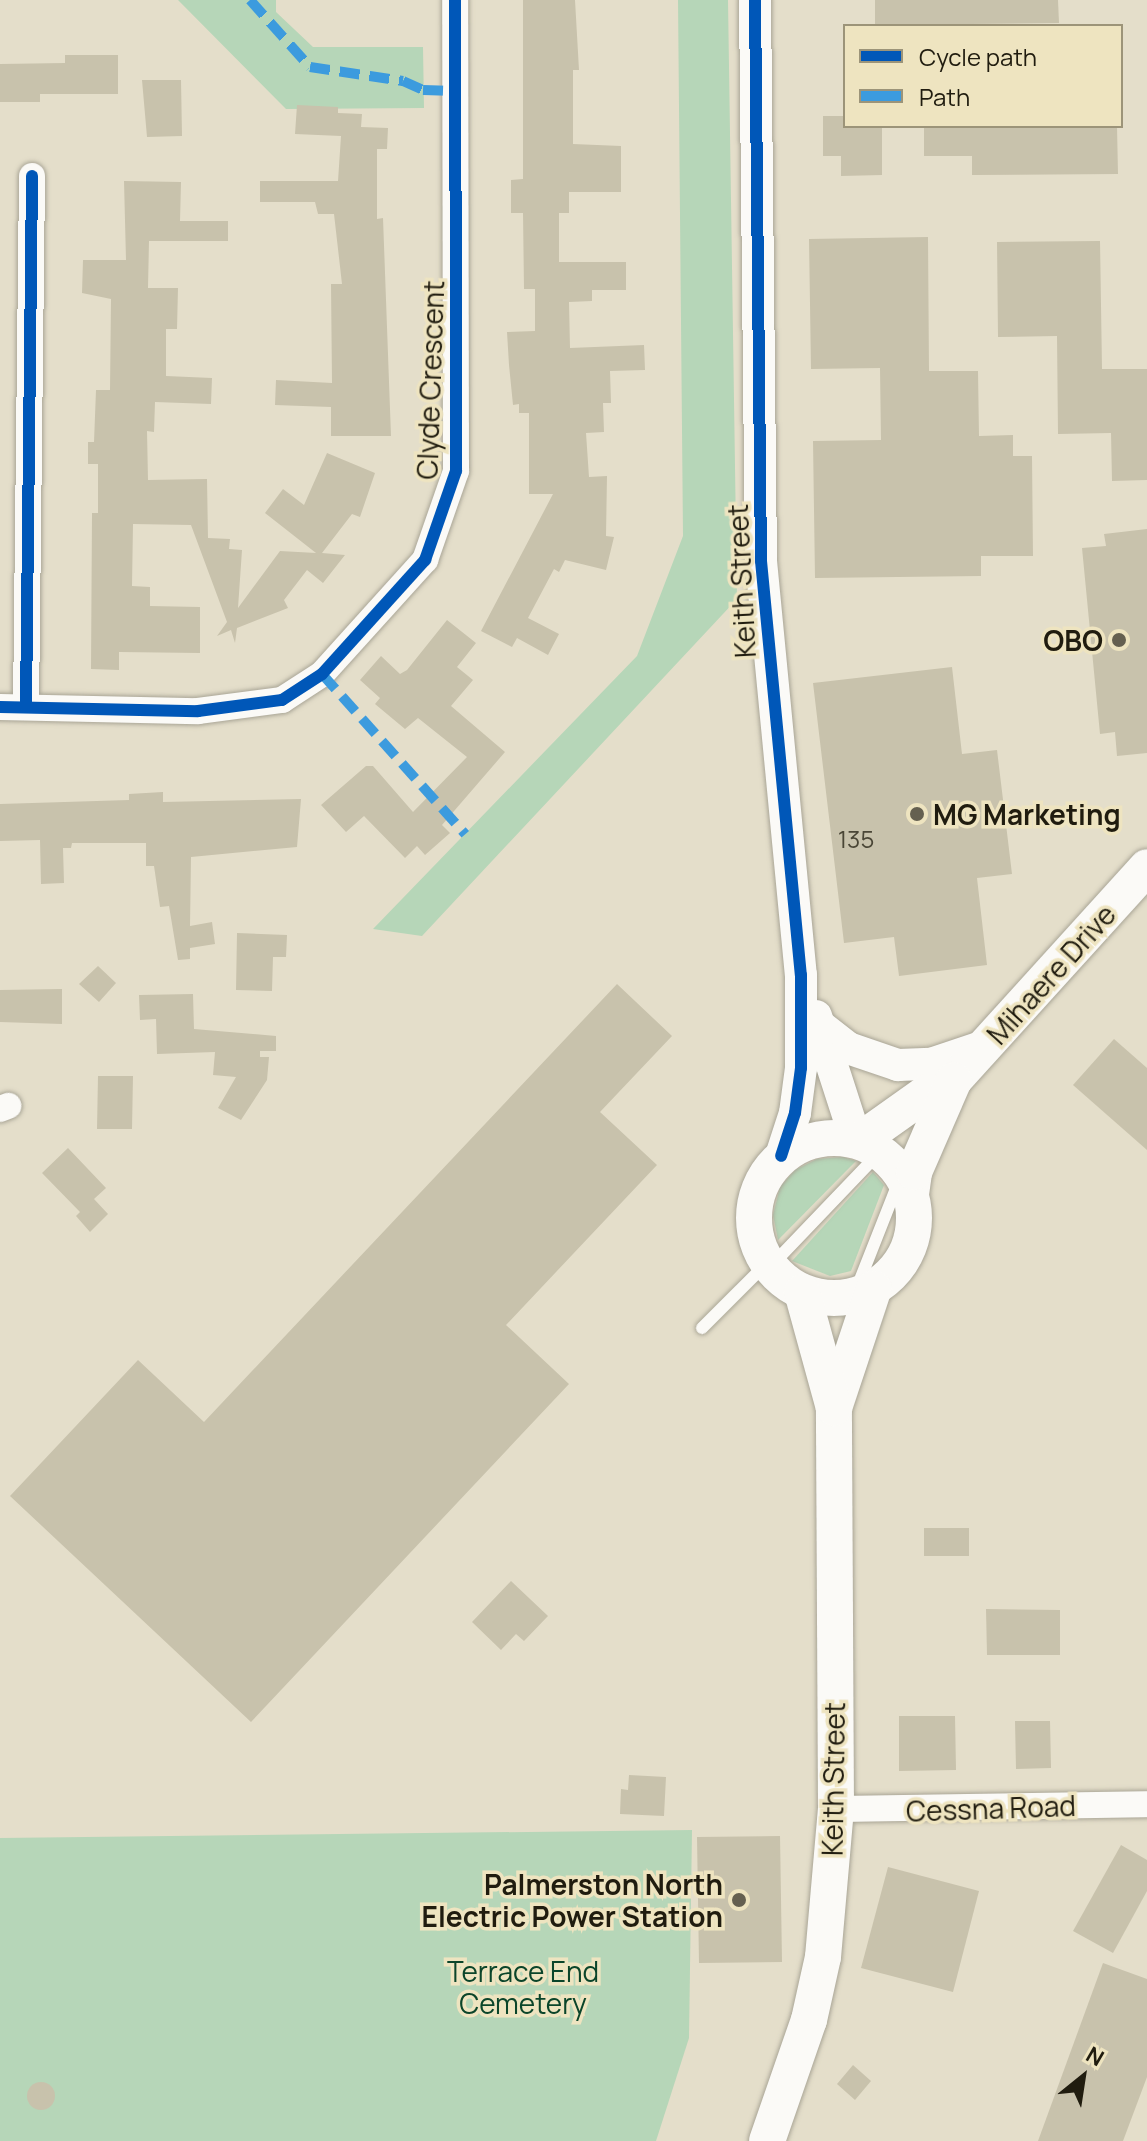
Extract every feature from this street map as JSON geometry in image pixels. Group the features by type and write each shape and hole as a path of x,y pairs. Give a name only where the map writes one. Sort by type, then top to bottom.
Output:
{"main road":[{"name":"Mihaere Drive","path":"954,1080 928,1092 882,1160 914,1172 954,1080 1147,867"},
{"path":"817,1139 882,1160 913,1237 891,1275 864,1292 802,1292 768,1265 758,1245 754,1206 768,1170 781,1156 817,1139"},
{"name":"Keith Street","path":"802,1292 834,1408"},
{"name":"Keith Street","path":"767,2141 809,2020 823,1957 836,1809 834,1408 864,1292"}],"street":[{"name":"Clyde Crescent","path":"13,707 198,711 282,700 322,674 425,560 456,471 455,0"},
{"name":"Keith Street","path":"755,0 761,561 801,975 801,1068 795,1113 781,1156"},
{"path":"13,707 32,176"},
{"name":"Keith Street","path":"801,975 819,1025 824,1053 882,1160"},
{"path":"819,1025 848,1048 898,1065 931,1064 987,1045"},
{"name":"Cessna Road","path":"836,1809 1147,1804"}],"lane":[{"path":"702,1328 882,1160"}],"green space":[{"path":"178,0 276,0 276,12 313,47 423,47 424,108 286,109"},
{"path":"678,0 728,0 737,599 422,936 373,929 637,656 683,536"},
{"path":"843,1157 856,1161 778,1240 773,1215 780,1187 795,1170 817,1159"},
{"path":"873,1172 884,1185 851,1271 830,1276 792,1261"},
{"name":"Terrace End Cemetery","path":"692,1830 689,2038 656,2141 0,2141 0,1838"}],"building":[{"path":"523,0 575,0 579,70 573,70 573,144 621,146 621,192 569,192 569,213 559,213 559,262 626,262 626,290 592,290 592,301 569,302 570,348 644,345 645,370 610,371 611,403 603,403 604,432 586,433 589,477 607,476 606,536 614,537 606,570 565,560 559,572 554,569 528,618 559,634 548,655 517,638 512,647 481,631 553,494 529,494 529,413 519,413 519,404 513,405 509,365 507,332 535,331 535,289 524,289 523,213 511,213 511,180 523,179"},
{"path":"875,0 1058,0 1059,23 875,24"},
{"path":"65,55 118,55 118,94 40,94 40,102 0,102 0,64 65,63"},
{"path":"142,80 181,80 182,136 147,137"},
{"path":"297,105 338,107 338,113 362,114 361,127 388,128 387,149 377,149 377,219 383,218 391,436 331,436 331,407 275,405 276,380 332,383 331,284 342,284 334,214 318,214 315,202 260,202 260,181 338,181 341,136 295,134"},
{"path":"823,116 843,116 843,128 882,128 882,175 841,176 841,156 823,156"},
{"path":"924,128 1117,128 1118,174 972,175 972,156 924,156"},
{"path":"124,181 181,182 180,221 228,221 228,241 149,241 148,288 178,288 177,329 166,329 166,376 212,378 211,404 155,402 154,432 147,431 148,480 207,479 208,538 230,539 229,549 242,550 238,608 280,551 316,553 265,513 283,489 304,505 327,453 375,473 360,517 352,514 322,553 345,555 323,583 307,570 284,600 288,608 237,628 235,643 231,630 217,636 227,622 191,525 133,524 132,586 150,587 150,606 200,607 200,653 119,652 119,670 91,669 92,513 98,513 98,464 88,464 88,442 94,442 96,390 110,390 111,299 82,293 83,260 126,260"},
{"path":"928,237 929,371 978,371 979,436 1013,435 1013,456 1032,456 1033,556 981,556 981,576 815,578 813,441 881,440 880,368 811,369 809,239"},
{"path":"1100,241 1102,369 1147,369 1147,480 1112,481 1111,433 1058,434 1057,336 998,337 997,242"},
{"name":"OBO","path":"1147,529 1147,753 1117,756 1115,732 1100,734 1082,548 1106,546 1104,534"},
{"path":"447,620 476,643 457,667 473,680 451,706 505,752 442,825 450,833 425,855 417,846 405,858 364,816 346,832 321,805 366,766 373,766 413,812 467,757 418,718 405,729 375,704 380,698 360,680 381,656 400,674 407,670"},
{"name":"MG Marketing","path":"952,667 962,754 997,750 1012,874 977,878 987,965 899,976 894,937 844,943 813,683"},
{"path":"163,792 163,802 301,799 297,847 191,857 190,926 212,922 215,944 190,948 190,959 178,960 169,906 160,907 154,866 146,866 146,843 72,843 71,848 63,848 64,883 41,884 40,840 0,841 0,804 129,800 129,794"},
{"path":"237,933 287,935 286,957 273,957 272,991 236,990"},
{"path":"98,966 116,983 99,1002 79,984"},
{"path":"617,984 672,1036 600,1112 657,1165 506,1325 569,1384 251,1722 10,1496 138,1360 204,1422"},
{"path":"62,989 62,1024 0,1022 0,990"},
{"path":"193,994 194,1029 276,1036 276,1051 260,1051 260,1057 269,1057 267,1080 241,1120 218,1108 236,1077 213,1075 215,1052 157,1054 156,1019 140,1020 139,995"},
{"path":"1114,1039 1147,1068 1147,1150 1073,1085"},
{"path":"98,1076 133,1076 132,1129 97,1129"},
{"path":"68,1148 106,1188 94,1199 108,1214 90,1232 76,1216 80,1212 42,1173"},
{"path":"924,1528 969,1528 969,1556 924,1556"},
{"path":"511,1581 548,1616 524,1641 516,1634 501,1650 472,1622"},
{"path":"986,1609 1060,1610 1060,1655 987,1655"},
{"path":"899,1716 955,1716 956,1770 899,1771"},
{"path":"1015,1721 1050,1721 1051,1768 1016,1769"},
{"path":"629,1775 666,1777 664,1816 620,1814 621,1789 628,1790"},
{"name":"Palmerston North Electric Power Station","path":"780,1836 782,1962 699,1963 697,1837"},
{"path":"1121,1845 1147,1860 1147,1891 1113,1953 1073,1931"},
{"path":"888,1867 979,1891 953,1992 861,1968"},
{"path":"1103,1963 1147,1979 1147,2077 1123,2141 1038,2141"},
{"path":"853,2065 871,2081 855,2100 837,2084"},
{"path":"41,2082 51,2086 55,2096 51,2106 41,2110 31,2106 27,2096 31,2086"}],"marked path":[{"path":"250,0 310,67 403,81 423,90 455,91"},
{"path":"322,674 465,834"}],"cycle path":[{"path":"0,707 198,711 282,700 322,674 425,560 456,471 455,0"},
{"path":"755,0 761,561 801,975 801,1068 795,1113 781,1156"},
{"path":"26,707 32,176"}],"place":[{"name":"OBO","path":"1119,640"},
{"name":"MG Marketing","path":"917,814"},
{"name":"Palmerston North Electric Power Station","path":"739,1900"}]}
